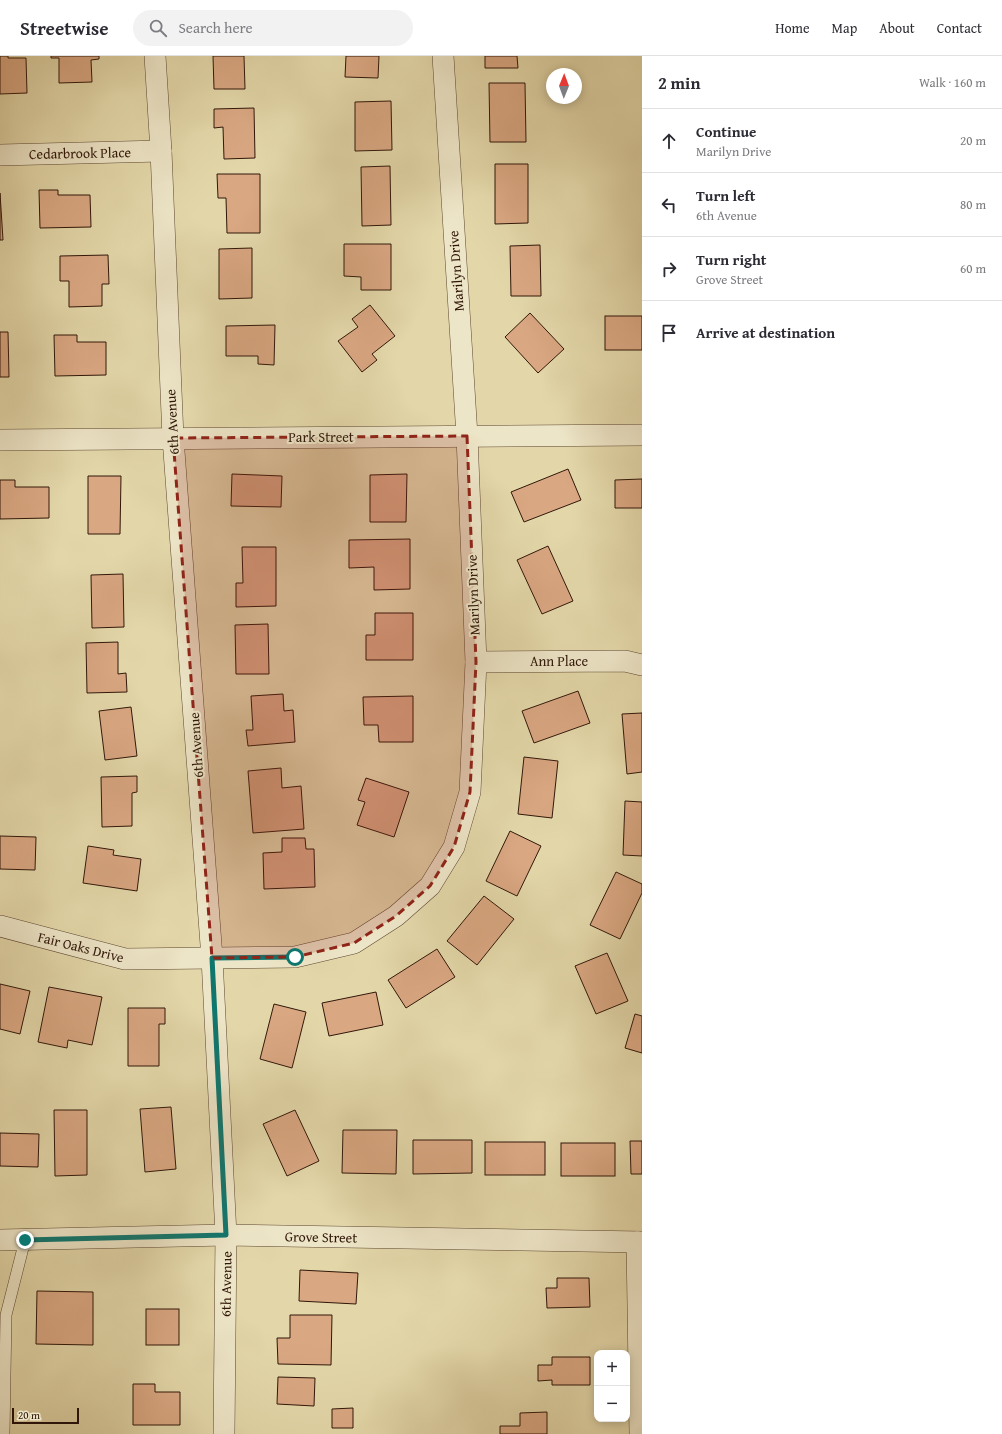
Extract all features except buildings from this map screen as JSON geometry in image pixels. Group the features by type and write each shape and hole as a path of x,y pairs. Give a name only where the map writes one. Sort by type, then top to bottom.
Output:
{"street":[{"name":"6th Avenue","path":"155,56 161,151 173,438 212,958 226,1235 224,1434"},
{"name":"Marilyn Drive","path":"212,958 295,957 354,943 396,916 430,886 454,847 470,792 476,662 467,436 443,56"},
{"name":"Cedarbrook Place","path":"0,155 161,151"},
{"name":"Park Street","path":"0,440 642,435"},
{"name":"Ann Place","path":"476,662 625,661 642,665"},
{"name":"Fair Oaks Drive","path":"0,926 125,959 212,958"},
{"name":"Grove Street","path":"0,1240 226,1235 640,1242"},
{"path":"640,1242 640,1434"}],"lane":[{"path":"4,1434 6,1315 25,1240"}],"highlighted area":[{"path":"467,436 476,662 470,792 454,847 430,886 396,916 354,943 295,957 212,958 173,438"}],"route":[{"path":"25,1240 226,1235 212,958 295,957"}]}
